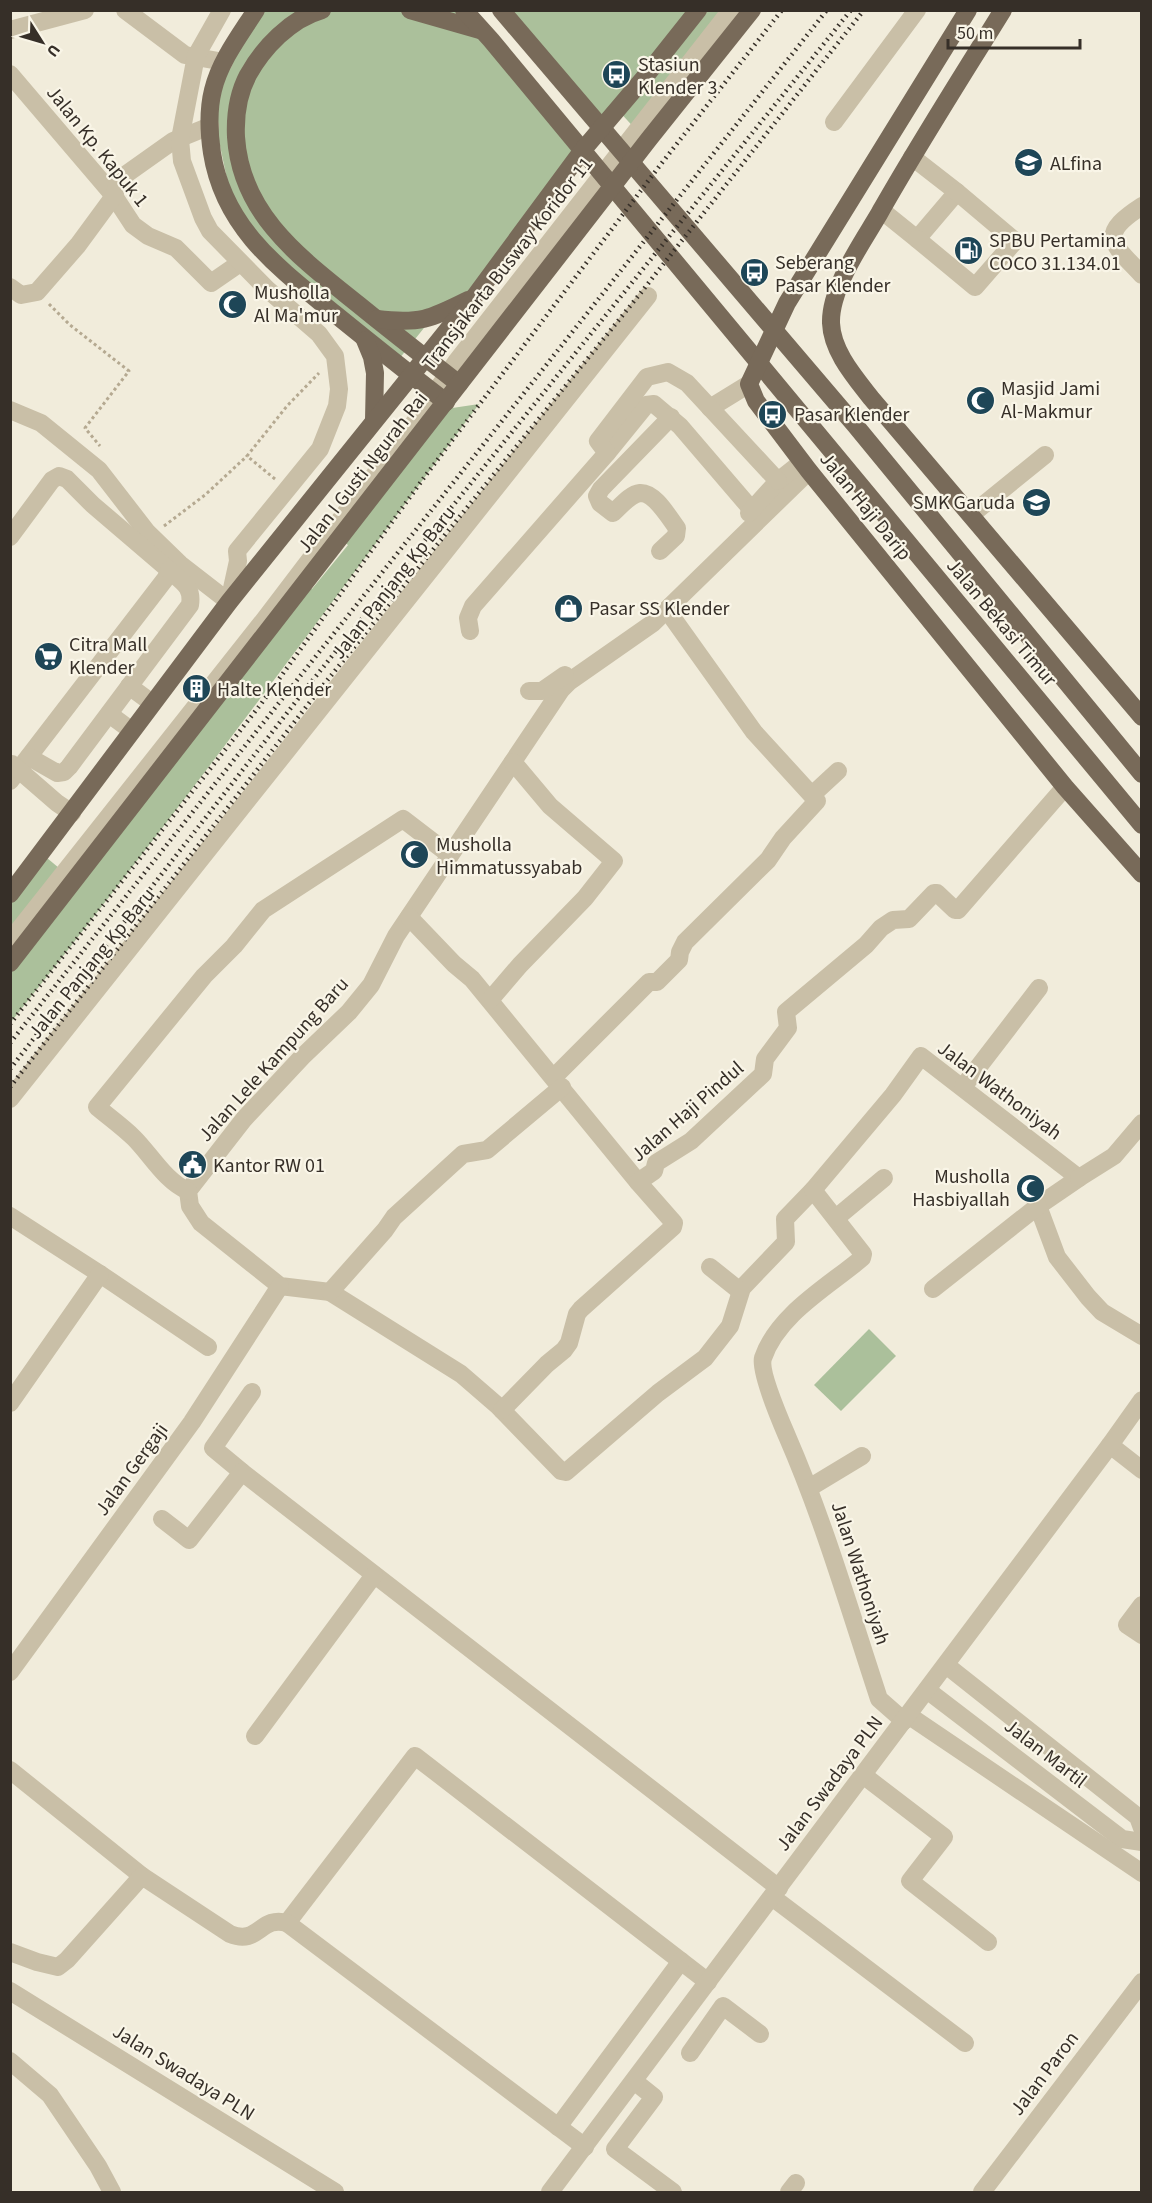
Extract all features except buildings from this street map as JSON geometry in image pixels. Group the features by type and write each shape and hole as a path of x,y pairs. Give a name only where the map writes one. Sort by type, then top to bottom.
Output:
{"main road":[{"path":"256,10 224,62 213,88 210,126 217,176 229,206 245,232 281,270 440,398"},
{"path":"322,10 297,22 279,36 255,63 240,95 236,121 237,152 245,184 264,218 324,277 453,380"},
{"path":"410,10 486,35"},
{"name":"Jalan Bekasi Timur","path":"464,10 1142,825"},
{"name":"Jalan Bekasi Timur","path":"501,10 855,425 1142,774"},
{"name":"Jalan I Gusti Ngurah Rai","path":"10,894 132,731 225,599 475,296 582,151 698,10"},
{"name":"Jalan I Gusti Ngurah Rai","path":"10,963 453,380 752,10"},
{"path":"1003,10 851,261 835,297 831,320 832,338 844,362 871,398 1142,717"},
{"path":"749,384 787,303 967,11"},
{"path":"376,319 409,322 432,318 475,296"},
{"path":"364,338 372,357 375,373 374,420"},
{"name":"Jalan Haji Darip","path":"749,384 756,401 805,466 1065,787 1142,874"}],"street":[{"path":"10,30 85,10"},
{"path":"125,10 185,55 224,62"},
{"path":"10,410 41,423 99,470 159,532 180,564 225,599 238,561 237,551 320,449 337,406 339,389 335,356 319,334 267,289 210,231 182,161 180,139 196,56 222,10"},
{"name":"Transjakarta Busway Koridor 11","path":"453,380 731,10"},
{"path":"834,122 917,10"},
{"name":"Jalan Kp. Kapuk 1","path":"10,74 114,196 133,225 148,236 176,248 211,283 240,263"},
{"path":"10,287 21,295 37,292 78,245 114,196 118,180 180,139 210,126"},
{"path":"881,210 975,286 1015,241 912,157"},
{"path":"917,239 957,192"},
{"path":"1142,206 1122,219 1115,229 1113,240 1115,247 1142,275"},
{"path":"267,289 281,270"},
{"name":"Jalan Panjang Kp Baru","path":"10,1099 648,296"},
{"path":"607,453 598,441 647,377 668,372 687,383 778,481"},
{"path":"710,408 749,384"},
{"name":"Transjakarta Busway Koridor 11","path":"10,941 440,398"},
{"path":"470,631 468,618 473,606 646,405 654,404 670,417 752,510"},
{"path":"660,551 676,536 677,528 653,498 642,493 636,494 613,513 600,503 597,496 601,489 670,417"},
{"path":"971,515 1045,455"},
{"path":"529,691 542,691 549,687 652,609 752,510 778,481 805,466"},
{"name":"Jalan Lele Kampung Baru","path":"188,1191 244,1119 371,985 396,936 561,690 570,681 653,623 805,466"},
{"path":"10,537 52,480 59,476 67,479 93,505 170,570 190,590 191,595 190,605 64,772 17,768"},
{"path":"17,768 170,570"},
{"path":"330,1293 394,1217 463,1154 487,1150 558,1082 648,982 657,982 676,964 685,942 768,860 783,838 817,801 754,732 667,610"},
{"path":"129,686 152,703"},
{"path":"109,714 132,731"},
{"path":"490,1000 520,965 585,898 614,861 550,806 513,762"},
{"path":"17,768 72,813"},
{"path":"812,795 838,771"},
{"name":"Jalan Haji Pindul","path":"502,1410 564,1350 569,1343 577,1314 581,1309 673,1227 674,1223 638,1182 654,1171 656,1163 686,1145 704,1130 763,1074 764,1060 788,1028 786,1012 866,945 881,928 897,919 909,919 934,893 958,910 1065,787"},
{"path":"450,855 404,819 263,910 234,946 204,976 97,1107 131,1135 177,1186 188,1191 190,1206 201,1223 280,1286 330,1293 461,1374 502,1410 561,1471 568,1471 658,1393 705,1358 730,1326 740,1291 786,1242 785,1219 813,1190 863,1254 862,1258 833,1279 784,1323 762,1361 776,1412 809,1488"},
{"path":"409,917 454,964 472,979 638,1182"},
{"path":"963,1087 1039,987"},
{"name":"Jalan Wathoniyah","path":"813,1190 893,1095 920,1056 1079,1178"},
{"path":"933,1289 1038,1206 1114,1156 1142,1123"},
{"path":"836,1218 884,1178"},
{"path":"1038,1206 1057,1257 1088,1297 1102,1312 1142,1336"},
{"path":"10,1216 207,1347"},
{"path":"710,1267 740,1291"},
{"path":"10,1402 100,1274"},
{"name":"Jalan Gergaji","path":"10,1672 192,1422 280,1286"},
{"path":"252,1392 213,1448 965,2043"},
{"name":"Jalan Swadaya PLN","path":"550,2193 1142,1400"},
{"path":"1110,1445 1142,1470"},
{"name":"Jalan Wathoniyah","path":"862,1456 809,1488 879,1700 1142,1873"},
{"path":"162,1519 189,1540 242,1472"},
{"path":"255,1736 374,1575"},
{"path":"1142,1605 1127,1625 1142,1635"},
{"name":"Jalan Martil","path":"946,1665 1138,1817 1142,1828"},
{"name":"Jalan Martil","path":"927,1690 1122,1839 1142,1842"},
{"path":"287,1923 415,1756 681,1961 723,2006 760,2034"},
{"path":"10,1770 142,1876 230,1934 240,1938 249,1937 266,1924 278,1920 287,1923 585,2147"},
{"path":"863,1775 944,1837 910,1881 988,1942"},
{"path":"10,1952 58,1967 67,1960 142,1876"},
{"path":"558,2127 681,1961"},
{"name":"Jalan Paron","path":"982,2193 1142,1982"},
{"name":"Jalan Swadaya PLN","path":"10,1991 335,2193"},
{"path":"690,2053 723,2006"},
{"path":"10,2061 50,2095 98,2166 112,2193"},
{"path":"634,2081 654,2097 615,2149 673,2193"}],"path":[{"path":"37,292 70,325 129,371 85,428 105,452"},
{"path":"159,532 205,495 247,456 287,406 335,356"},
{"path":"247,456 287,490"},
{"path":"159,519 159,532"}],"green space":[{"path":"256,11 464,11 582,151 475,296 428,323 395,364 235,217 211,103"},
{"path":"501,11 731,11 638,132 617,109 602,128"},
{"path":"479,404 189,793 11,1022 11,963 305,584 312,589 348,545 339,538 439,410"},
{"path":"41,853 65,873 11,941 10,894"},
{"path":"869,1329 896,1356 841,1411 814,1385"}],"railway":[{"path":"10,1024 261,704 423,479 661,164 782,10"},
{"path":"10,1043 827,10"},
{"path":"10,1069 308,686 851,10"},
{"path":"10,1087 317,693 639,295 864,10"}],"place":[{"name":"Stasiun Klender 3","path":"617,75"},
{"name":"ALfina","path":"1029,163"},
{"name":"SPBU Pertamina COCO 31.134.01","path":"968,251"},
{"name":"Seberang Pasar Klender","path":"754,273"},
{"name":"Musholla Al Ma'mur","path":"233,304"},
{"name":"Masjid Jami Al-Makmur","path":"980,400"},
{"name":"Pasar Klender","path":"773,414"},
{"name":"SMK Garuda","path":"1036,502"},
{"name":"Pasar SS Klender","path":"568,608"},
{"name":"Citra Mall Klender","path":"48,656"},
{"name":"Halte Klender","path":"196,689"},
{"name":"Musholla Himmatussyabab","path":"415,855"},
{"name":"Kantor RW 01","path":"192,1165"},
{"name":"Musholla Hasbiyallah","path":"1031,1188"}]}
